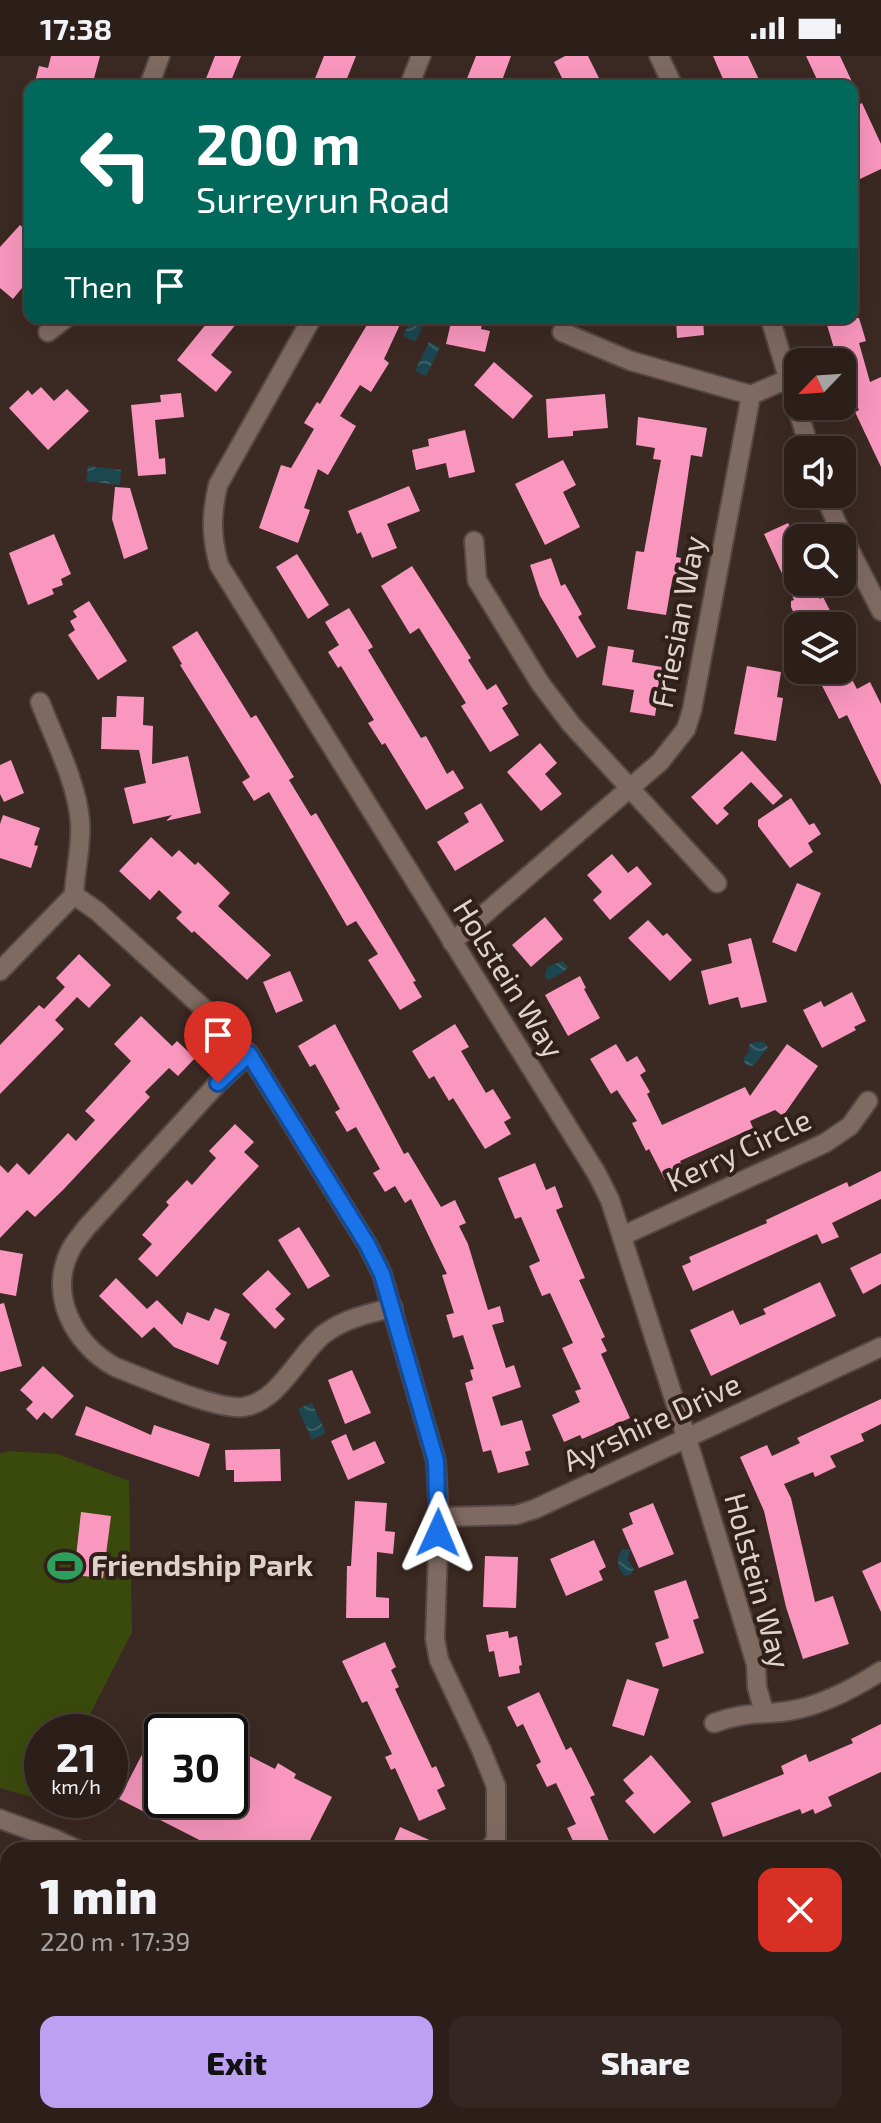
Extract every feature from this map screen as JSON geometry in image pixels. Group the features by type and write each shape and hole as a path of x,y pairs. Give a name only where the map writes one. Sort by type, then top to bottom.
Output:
{"street":[{"path":"151,80 160,56"},
{"path":"411,80 421,56"},
{"path":"659,56 670,80"},
{"path":"48,332 58,324"},
{"name":"Holstein Way","path":"309,324 218,485 211,515 219,565 597,1174 610,1200 756,1664 757,1687 764,1712"},
{"path":"772,324 784,365"},
{"path":"562,332 631,361 751,395 784,381"},
{"name":"Friesian Way","path":"452,942 631,788 675,746 686,729 751,395"},
{"path":"830,508 881,611"},
{"path":"474,541 477,580 540,683 571,724 717,883"},
{"path":"0,971 74,895 79,845 78,802 40,702"},
{"path":"74,895 97,911 249,1054 367,1244 382,1274 436,1461 439,1517 435,1639 439,1660 496,1786 494,1842"},
{"path":"249,1054 218,1083 86,1228 71,1249 62,1285 70,1323 82,1342 99,1358 115,1367 215,1403 241,1407 255,1404 270,1395 314,1345 337,1326 354,1318 393,1308"},
{"name":"Kerry Circle","path":"622,1236 825,1143 850,1126 868,1101"},
{"name":"Ayrshire Drive","path":"439,1517 516,1515 525,1512 881,1347"},
{"path":"714,1723 736,1714 806,1707 844,1692 881,1671"},
{"path":"0,1819 61,1842"}],"green space":[{"name":"Friendship Park","path":"7,1451 58,1454 129,1481 132,1632 90,1714 24,1714 24,1795 0,1788 0,1454"}],"water":[{"path":"409,324 424,324 415,342 403,336"},
{"path":"429,342 440,347 426,376 415,371"},
{"path":"88,466 121,470 120,485 86,481"},
{"path":"563,961 568,967 564,972 549,980 545,978 547,967"},
{"path":"764,1042 768,1048 753,1066 746,1065 743,1058 749,1052 749,1045"},
{"path":"312,1403 326,1433 312,1440 298,1409"},
{"path":"622,1549 630,1550 628,1560 634,1569 630,1575 625,1576 619,1567"}],"building":[{"path":"51,56 100,56 94,80 36,80 39,66 48,68"},
{"path":"215,56 241,56 231,80 205,80"},
{"path":"324,56 356,56 346,80 314,80"},
{"path":"476,56 511,56 502,80 466,80"},
{"path":"565,56 588,56 600,80 563,80 554,62"},
{"path":"713,56 748,56 759,80 723,80"},
{"path":"806,56 840,56 851,80 817,80"},
{"path":"862,103 881,144 881,169 860,179 858,175 858,105"},
{"path":"20,225 24,229 24,290 22,288 13,299 0,288 0,247"},
{"path":"858,318 866,341 859,343 870,382 881,377 881,467 856,414 859,410 856,403 856,348 834,348 827,324 858,324"},
{"path":"206,324 236,324 211,355 232,372 216,392 177,360"},
{"path":"367,324 400,324 384,359 389,363 371,392 360,385 340,416 356,426 328,475 318,469 304,508 310,510 298,543 259,528 281,465 291,468 314,429 304,423 317,402 320,404"},
{"path":"451,324 482,324 481,329 490,331 485,352 446,344"},
{"path":"676,324 703,324 704,335 677,338"},
{"path":"494,362 533,396 513,419 474,385"},
{"path":"41,387 54,401 67,389 89,411 48,450 9,408 28,390 32,395"},
{"path":"181,393 184,417 155,420 159,459 165,458 166,474 138,476 131,405 161,402 160,395"},
{"path":"605,394 608,428 573,431 573,436 548,438 546,399"},
{"path":"638,417 707,428 702,457 691,455 676,557 681,558 677,581 672,581 666,615 627,609 636,551 644,552 661,460 653,459 655,448 636,445"},
{"path":"465,430 475,472 449,478 446,463 416,470 412,450 429,446 428,439"},
{"path":"563,460 576,485 563,492 580,527 545,545 515,484"},
{"path":"409,486 420,511 387,524 397,548 372,558 361,532 357,534 348,511"},
{"path":"115,487 130,488 148,549 124,559 112,519"},
{"path":"784,525 784,578 764,534"},
{"path":"54,534 71,574 61,579 63,585 52,589 54,594 28,605 9,553"},
{"path":"297,554 329,605 308,619 276,567"},
{"path":"551,558 561,586 565,584 582,614 578,617 596,647 577,658 540,596 530,565"},
{"path":"412,566 471,658 468,660 487,690 496,684 508,704 502,708 519,735 490,752 461,706 466,703 419,628 410,634 381,586"},
{"path":"792,596 823,597 831,612 793,612 791,601 794,600"},
{"path":"89,601 127,661 98,680 68,635 75,630 70,621 77,617 73,611"},
{"path":"349,608 373,647 368,650 421,738 426,736 447,774 453,770 464,788 426,810 385,743 382,745 368,723 374,720 341,666 338,668 328,652 339,645 325,622"},
{"path":"197,631 251,718 256,715 294,777 289,780 311,816 316,813 416,981 413,982 422,997 400,1010 368,960 378,954 356,921 347,926 269,792 254,801 242,782 250,777 180,665 172,647"},
{"path":"608,646 634,650 632,662 662,667 655,716 630,712 634,690 602,685"},
{"path":"747,666 781,672 777,697 783,698 776,741 734,734"},
{"path":"870,682 881,704 881,785 847,715 839,719 821,684 854,684 857,689"},
{"path":"117,696 144,697 143,725 153,726 152,764 188,756 201,813 166,821 172,815 133,824 124,788 146,783 139,750 101,749 102,717 116,717"},
{"path":"540,743 557,763 545,774 562,794 541,811 507,772"},
{"path":"742,751 783,796 773,805 751,782 723,808 729,814 717,825 691,797"},
{"path":"11,760 24,793 4,802 0,794 0,765"},
{"path":"791,798 809,825 814,823 821,834 808,843 813,852 790,868 758,826 758,820"},
{"path":"481,803 504,841 455,871 437,842 469,822 464,813"},
{"path":"3,815 40,828 31,868 0,858"},
{"path":"151,837 172,857 179,850 195,865 198,862 230,893 218,906 271,955 247,980 176,918 182,912 159,890 150,900 119,871"},
{"path":"612,854 628,873 637,866 652,884 610,920 593,900 602,892 587,875"},
{"path":"797,883 821,893 796,952 772,942"},
{"path":"545,917 563,939 531,967 512,945"},
{"path":"648,920 663,936 667,933 692,960 670,981 628,938"},
{"path":"751,938 767,1002 741,1008 738,997 709,1005 701,971 732,963 728,944"},
{"path":"79,954 111,985 89,1008 77,997 55,1020 64,1029 0,1094 0,1045 39,1005 44,1009 65,987 56,978"},
{"path":"290,971 303,1001 276,1013 263,982"},
{"path":"580,976 600,1018 568,1036 545,995"},
{"path":"852,992 866,1021 854,1027 856,1030 822,1048 803,1010 821,1001 824,1007"},
{"path":"141,1016 172,1046 177,1041 195,1058 178,1076 169,1068 145,1092 150,1097 63,1190 35,1217 27,1210 0,1238 0,1165 8,1173 17,1163 29,1175 68,1133 76,1141 95,1120 85,1111 131,1061 114,1044"},
{"path":"335,1024 404,1154 408,1152 441,1207 455,1200 466,1223 459,1226 468,1244 488,1310 500,1306 504,1322 492,1325 506,1368 514,1365 521,1387 492,1397 501,1426 522,1420 531,1450 525,1452 529,1465 498,1473 491,1450 483,1452 465,1383 473,1380 470,1370 474,1369 463,1335 453,1338 446,1315 454,1313 442,1275 447,1274 411,1199 405,1203 395,1186 385,1192 373,1173 380,1169 356,1127 347,1132 335,1112 340,1109 315,1064 310,1067 298,1046"},
{"path":"455,1024 469,1047 461,1051 486,1093 493,1089 511,1118 504,1122 511,1134 485,1149 453,1098 449,1101 434,1076 429,1079 412,1051"},
{"path":"616,1044 627,1062 637,1056 646,1071 640,1075 662,1125 745,1087 750,1096 787,1044 818,1066 783,1116 775,1110 750,1121 753,1128 680,1161 684,1170 665,1180 632,1123 637,1121 617,1090 611,1094 590,1059"},
{"path":"235,1124 254,1142 244,1152 259,1166 157,1277 138,1259 152,1244 142,1235 187,1180 192,1185 216,1158 209,1151"},
{"path":"535,1163 546,1190 555,1186 563,1207 556,1210 585,1278 579,1280 605,1337 601,1339 607,1351 601,1354 630,1418 582,1439 580,1435 564,1442 552,1415 580,1402 575,1391 581,1389 562,1348 573,1343 550,1293 542,1296 529,1266 540,1261 521,1217 515,1219 498,1178"},
{"path":"881,1171 881,1199 832,1223 839,1237 822,1244 817,1234 693,1291 682,1266 691,1262 689,1257 767,1223 766,1220 847,1182 849,1187"},
{"path":"299,1227 330,1276 308,1289 278,1240"},
{"path":"0,1250 23,1254 16,1296 0,1293"},
{"path":"881,1253 881,1284 863,1294 850,1268"},
{"path":"268,1270 291,1294 275,1309 285,1319 275,1329 242,1294"},
{"path":"116,1278 147,1309 157,1300 182,1325 187,1312 209,1321 215,1308 230,1314 220,1339 227,1342 218,1365 174,1347 154,1327 142,1338 99,1296"},
{"path":"820,1282 836,1316 711,1376 690,1330 733,1310 740,1325 766,1314 763,1309"},
{"path":"4,1303 22,1366 0,1372 0,1304"},
{"path":"43,1366 74,1396 52,1419 44,1412 37,1420 26,1409 33,1402 20,1390"},
{"path":"352,1370 371,1413 345,1424 328,1380"},
{"path":"881,1399 881,1424 861,1434 864,1441 830,1456 836,1467 815,1477 813,1472 784,1484 791,1498 815,1602 833,1596 849,1644 803,1659 786,1607 764,1511 740,1457 767,1445 772,1456 800,1443 797,1438"},
{"path":"86,1406 151,1435 154,1425 210,1444 199,1477 75,1435"},
{"path":"346,1434 353,1451 375,1441 385,1463 348,1480 331,1441"},
{"path":"280,1449 281,1481 234,1482 234,1470 226,1470 225,1450"},
{"path":"355,1501 387,1503 385,1531 395,1532 393,1554 377,1552 376,1597 389,1598 389,1618 346,1618 347,1566 351,1566"},
{"path":"653,1503 674,1554 639,1568 622,1529 633,1524 629,1513"},
{"path":"81,1512 111,1516 103,1578 74,1575"},
{"path":"594,1540 606,1567 599,1571 603,1580 566,1596 550,1559"},
{"path":"485,1556 518,1557 516,1608 483,1607"},
{"path":"881,1562 881,1612 862,1571"},
{"path":"686,1580 699,1618 693,1620 704,1653 663,1667 655,1643 669,1638 654,1591"},
{"path":"508,1631 509,1638 517,1636 522,1665 519,1666 520,1673 499,1677 494,1651 489,1652 486,1635"},
{"path":"385,1642 396,1667 391,1670 399,1687 395,1689 432,1768 436,1766 445,1786 437,1790 446,1809 419,1821 395,1768 391,1770 385,1757 392,1754 367,1701 362,1703 342,1661"},
{"path":"627,1679 659,1689 644,1736 612,1726"},
{"path":"539,1692 566,1750 571,1747 595,1795 590,1797 610,1842 573,1842 567,1828 576,1824 556,1783 547,1787 536,1765 541,1762 523,1724 517,1727 507,1707"},
{"path":"881,1724 881,1772 828,1797 832,1806 815,1814 813,1809 802,1814 800,1809 723,1837 711,1803 784,1774 781,1766 806,1754 809,1762 853,1743 851,1739"},
{"path":"144,1751 144,1812 128,1804 128,1782"},
{"path":"248,1755 275,1769 278,1763 296,1774 294,1778 332,1797 309,1842 203,1842 156,1818 248,1818"},
{"path":"651,1755 691,1802 654,1834 625,1801 634,1793 623,1780"},
{"path":"400,1827 434,1842 393,1842"}],"place":[{"name":"Friendship Park","path":"65,1566"}],"route":[{"path":"218,1083 249,1054 367,1244 382,1274 436,1461 438,1533"}]}
